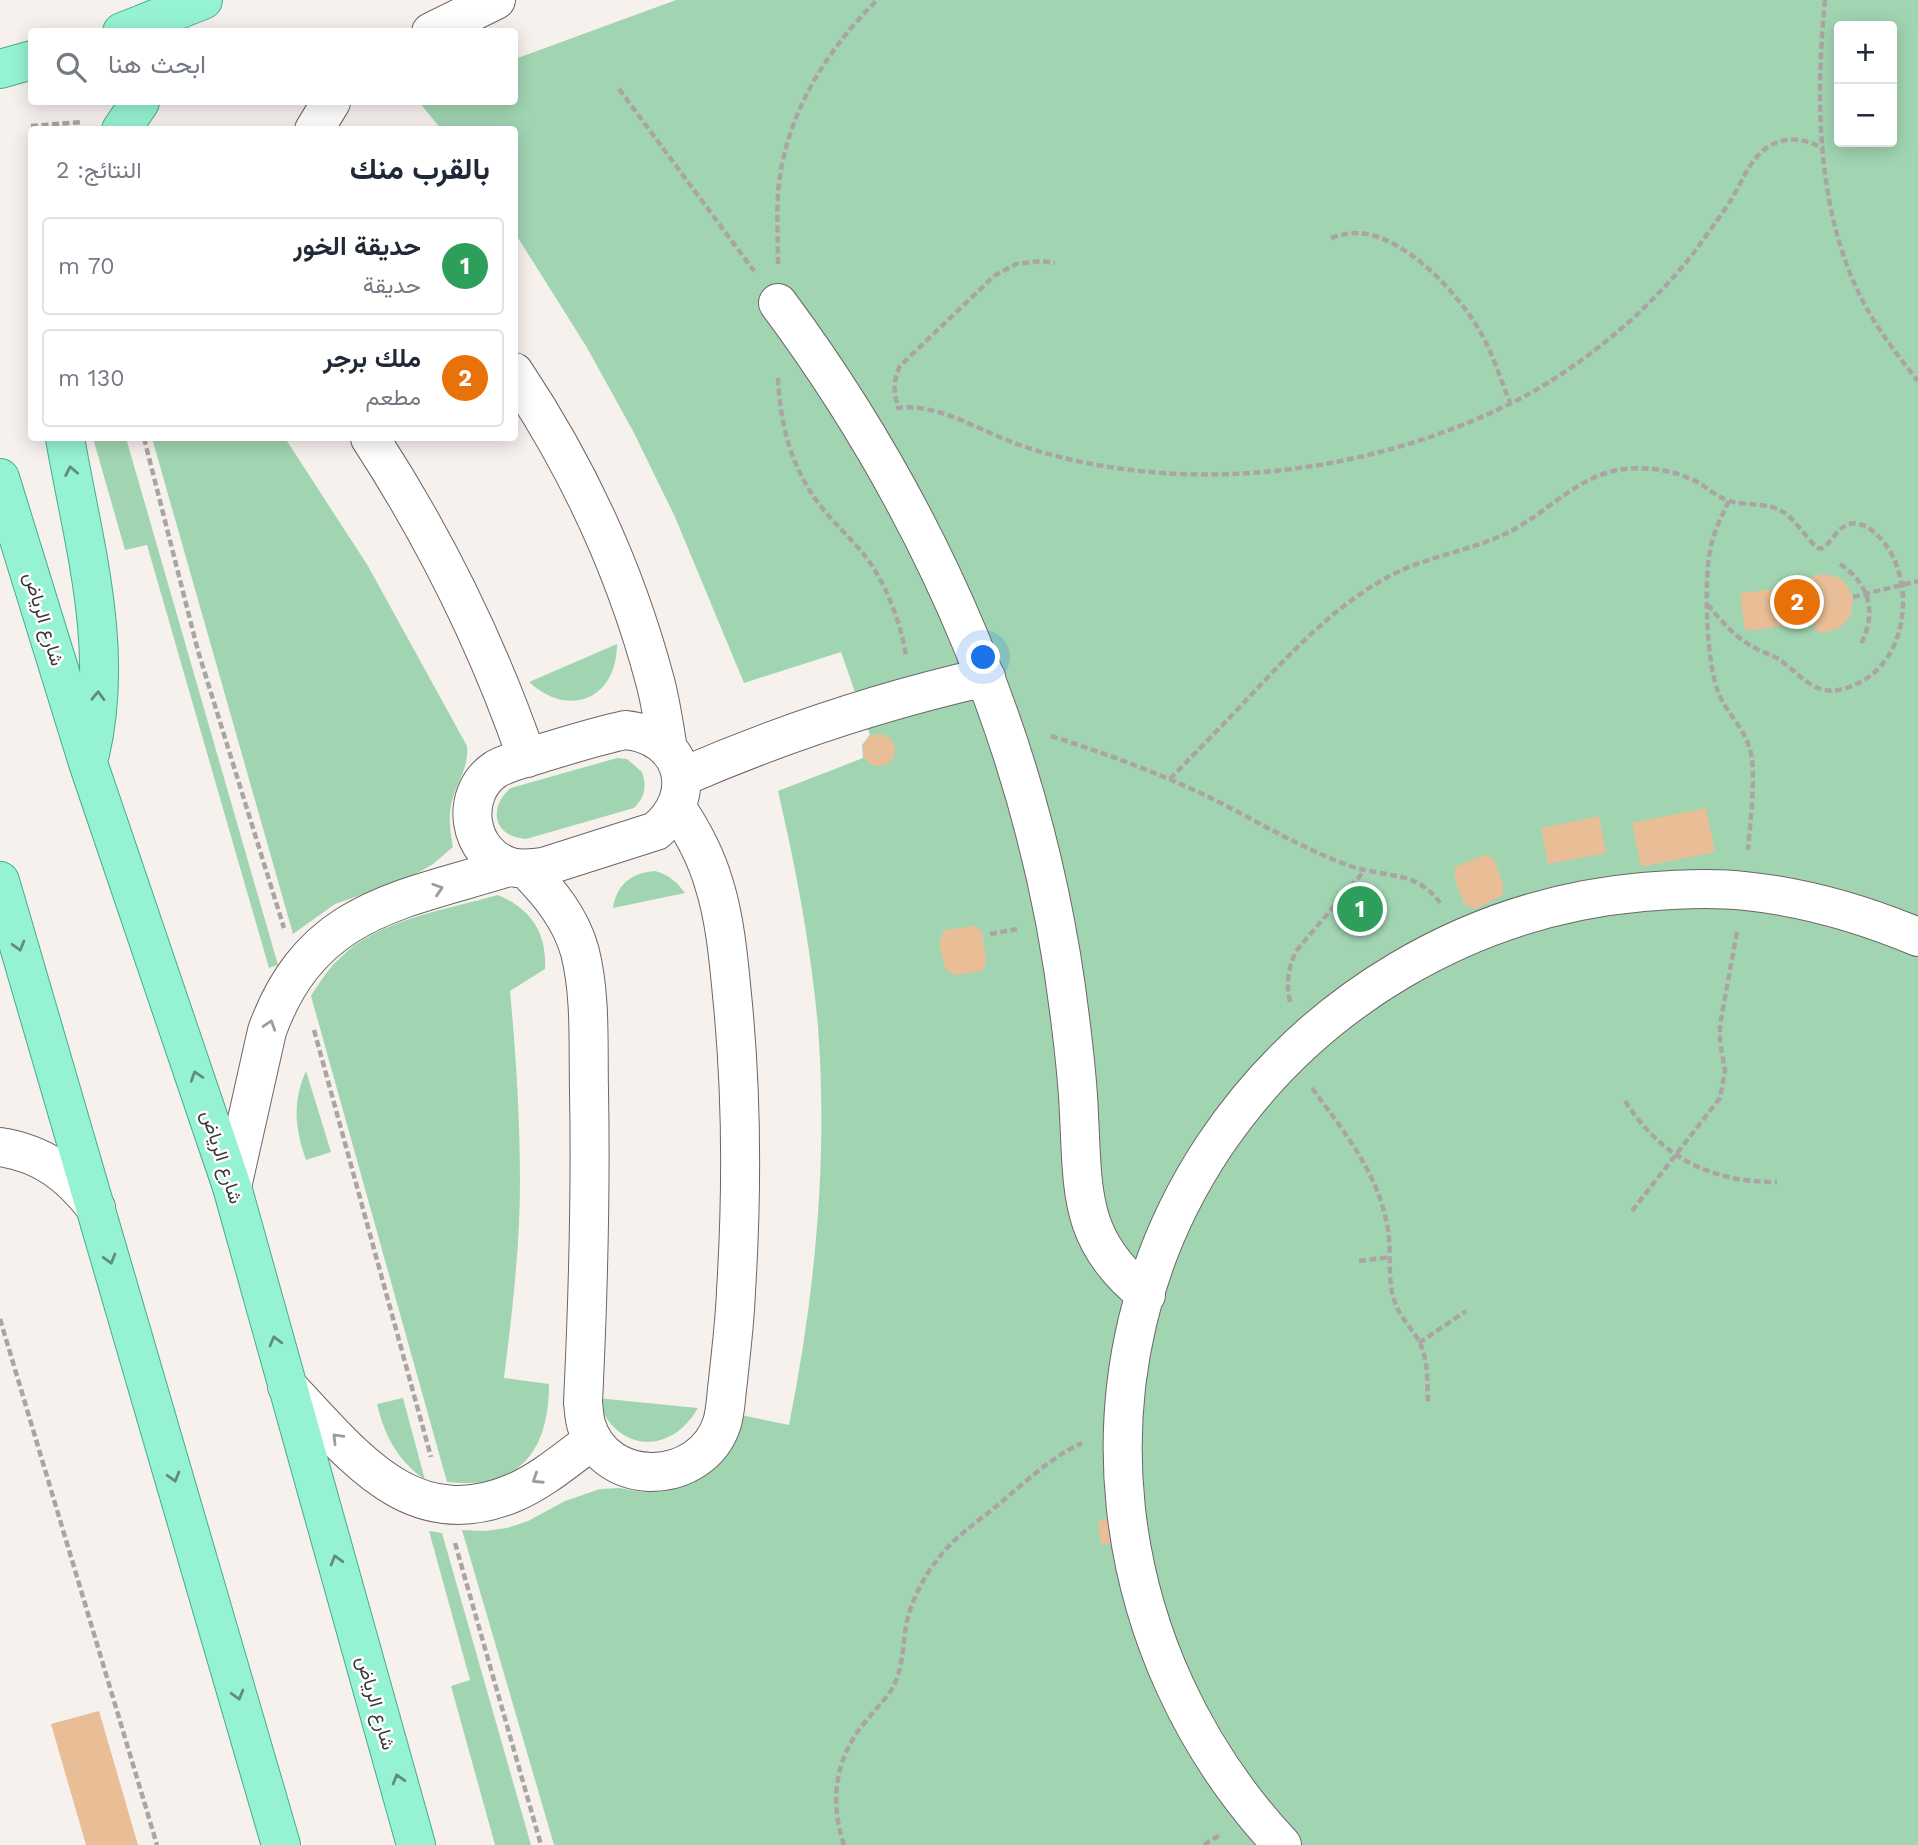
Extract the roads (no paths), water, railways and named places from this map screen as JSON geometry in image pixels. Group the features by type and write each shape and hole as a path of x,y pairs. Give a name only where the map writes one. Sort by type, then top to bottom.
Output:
{"main road":[{"path":"131,28 203,0"},
{"path":"191,28 209,0"},
{"path":"0,69 28,61"},
{"path":"104,125 135,105"},
{"path":"66,441 96,608 99,668 96,727 88,763"},
{"name":"شارع الرياض","path":"0,478 88,763 232,1187 416,1845"},
{"path":"0,881 281,1845"}],"street":[{"path":"439,28 496,0"},
{"path":"316,126 329,105"},
{"path":"778,303 860,422 925,538 986,677 1024,789 1056,922 1074,1049 1082,1175 1087,1210 1099,1243 1112,1262 1146,1295"},
{"path":"232,1187 267,1031 275,1008 297,970 317,947 336,931 379,907 517,868 543,867 641,838 662,826 676,778 649,735 625,730 495,770 483,782 475,797 471,814 474,831 481,846 494,859 517,868 544,886 559,906 571,928 584,975 590,1189 583,1403 585,1423 604,1454 637,1472 673,1470 690,1463 704,1453 715,1439 723,1422 735,1317 741,1140 729,965 715,886 693,833 676,778 656,683 615,561 559,445 518,378"},
{"path":"372,441 433,543 476,629 509,705 527,758"},
{"path":"676,778 799,729 885,702 986,677"},
{"path":"1282,1845 1258,1830 1191,1722 1167,1672 1148,1620 1136,1573 1123,1478 1123,1430 1129,1373 1146,1295 1163,1243 1213,1147 1245,1104 1301,1045 1358,996 1398,970 1464,936 1528,913 1624,893 1674,889 1744,891 1830,906 1918,937"},
{"path":"0,1147 19,1150 50,1163 76,1183 96,1208"},
{"path":"287,1386 379,1479 410,1495 444,1504 492,1501 515,1493 593,1440"}],"place":[{"name":"ملك برجر","path":"1797,602"},
{"name":"حديقة الخور","path":"1360,909"}]}
